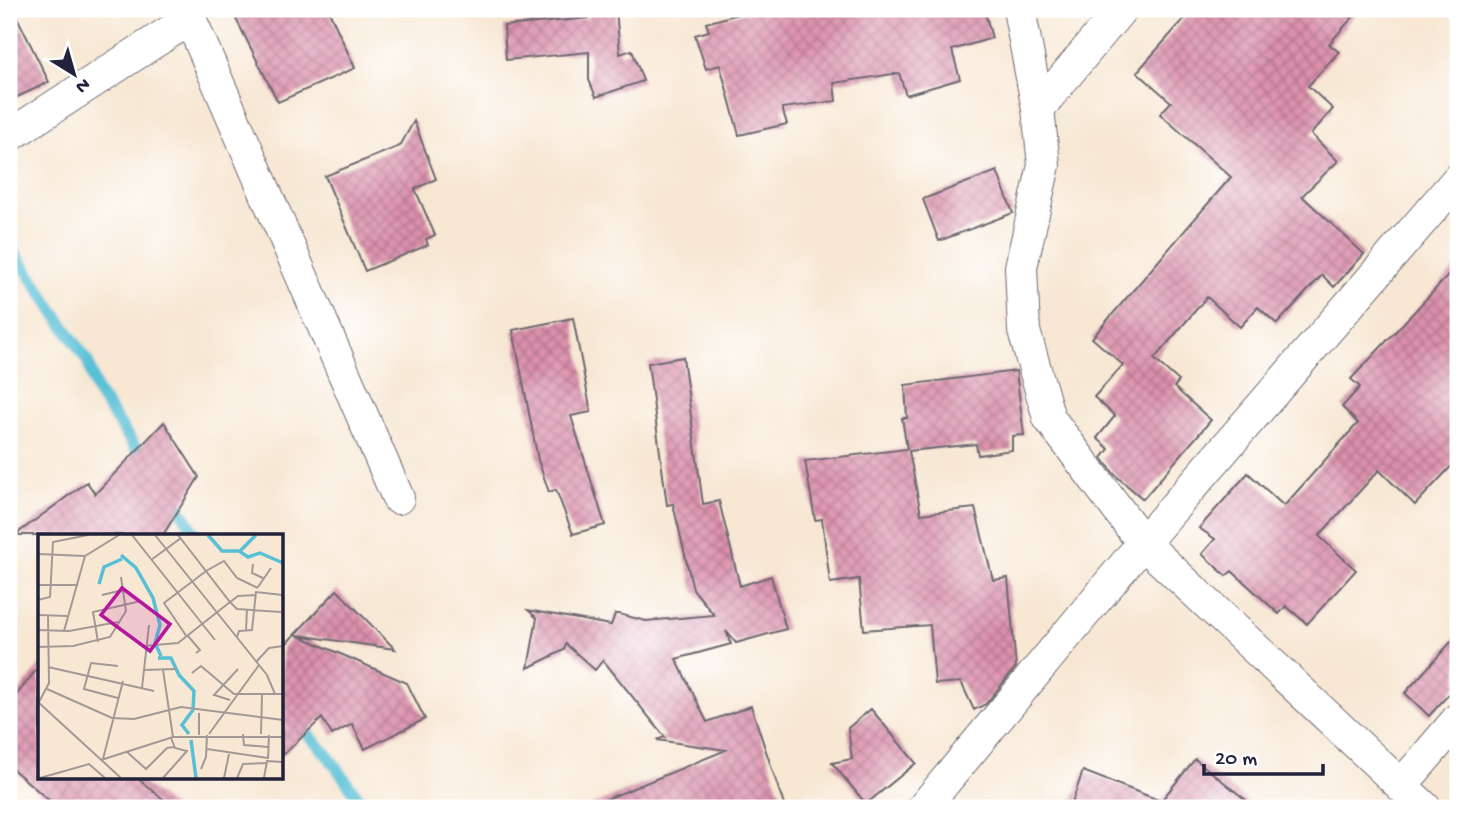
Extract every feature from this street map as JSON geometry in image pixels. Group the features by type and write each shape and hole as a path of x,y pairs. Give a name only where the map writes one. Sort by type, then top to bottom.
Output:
{"street":[{"path":"1019,9 1038,109 1044,164 1021,267 1024,331 1049,418 1143,543 1425,808"},
{"path":"1038,109 1121,9"},
{"path":"9,136 188,13 398,498"},
{"path":"923,808 1143,543 1458,179"},
{"path":"1401,786 1458,719"}],"building":[{"path":"9,9 13,9 49,82 9,101"},
{"path":"231,9 328,9 355,68 278,102"},
{"path":"589,9 616,9 620,54 632,50 643,81 596,97 589,80 589,52 506,60 504,26 589,18"},
{"path":"756,9 791,9 793,16 837,9 984,9 992,38 952,50 960,79 906,95 899,73 834,83 836,101 782,108 787,124 739,135 720,65 706,69 695,35 709,31 706,23"},
{"path":"1193,9 1360,9 1329,44 1339,52 1308,86 1333,109 1311,134 1338,161 1302,196 1364,254 1334,287 1322,275 1277,324 1258,307 1240,327 1207,297 1154,359 1179,381 1174,387 1211,420 1143,499 1115,475 1102,458 1109,449 1097,438 1115,416 1094,397 1123,365 1092,338 1231,177 1160,114 1171,102 1137,72"},
{"path":"414,121 436,179 415,189 435,235 426,239 428,245 365,271 325,176 400,146"},
{"path":"997,171 1013,213 939,241 923,199"},
{"path":"1458,265 1458,459 1415,505 1379,470 1319,536 1356,570 1307,624 1286,606 1279,614 1232,571 1226,576 1202,554 1215,539 1199,528 1248,473 1284,506 1358,423 1342,407 1360,387 1351,379"},
{"path":"573,318 591,412 571,416 605,525 573,534 556,490 549,492 538,460 513,330"},
{"path":"683,357 703,504 719,501 740,586 771,576 786,629 736,643 726,631 731,644 676,659 707,722 751,706 785,808 585,808 726,750 657,740 665,737 603,660 595,670 566,644 564,650 528,668 537,618 528,610 611,625 615,614 646,621 714,615 693,589 673,504 667,505 648,363"},
{"path":"1016,371 1024,435 1012,436 1012,450 978,455 976,444 909,451 921,514 975,508 993,580 1008,578 1016,667 986,704 974,710 961,682 935,684 930,625 864,630 859,579 830,583 822,519 815,520 805,461 907,449 902,418 907,418 905,385"},
{"path":"164,422 199,477 164,534 15,535 87,482 95,494"},
{"path":"337,590 395,649 297,635 407,683 425,719 365,749 352,724 332,735 322,718 284,754 284,646"},
{"path":"1458,634 1458,684 1429,716 1405,693"},
{"path":"38,668 38,778 137,778 174,808 58,808 9,766 9,705"},
{"path":"871,709 916,763 866,804 832,763 852,759 848,728"},
{"path":"1195,759 1256,808 1070,808 1083,771 1161,801"}],"waterway":[{"path":"9,244 88,362 96,390 145,462"},
{"path":"172,495 195,534"},
{"path":"284,719 308,734 319,745 366,808"}]}
